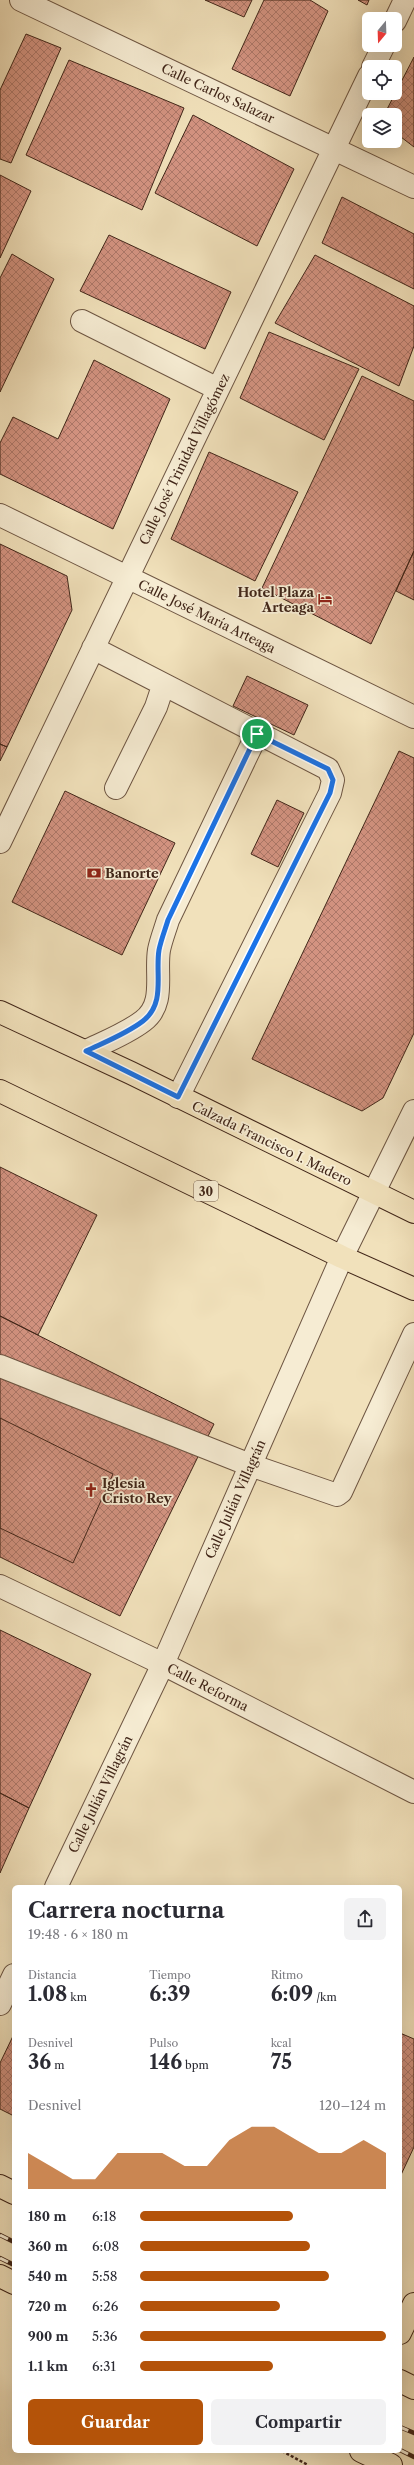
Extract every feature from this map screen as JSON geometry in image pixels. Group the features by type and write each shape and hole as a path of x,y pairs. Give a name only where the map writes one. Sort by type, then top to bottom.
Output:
{"main road":[{"name":"Calzada Francisco I. Madero","path":"0,1012 86,1051 414,1212"},
{"name":"30","path":"0,1091 342,1257 414,1289"},
{"path":"0,2186 12,2192"},
{"path":"0,2276 12,2282"},
{"path":"402,2329 414,2304"},
{"path":"402,2382 414,2388"},
{"path":"366,2455 391,2465"}],"street":[{"name":"Calle Carlos Salazar","path":"21,0 414,188"},
{"path":"399,12 405,0"},
{"name":"Calle José Trinidad Villagómez","path":"0,842 126,577 362,91"},
{"path":"82,321 218,389"},
{"name":"Calle José María Arteaga","path":"0,515 414,717"},
{"path":"93,648 257,734 328,769 333,780 178,1097"},
{"path":"116,788 156,707 164,686"},
{"path":"86,1051 144,1021 154,1008 158,993 159,950 168,920 257,734"},
{"name":"Calle Julián Villagrán","path":"57,1885 163,1664 342,1257 375,1193 414,1111"},
{"path":"0,1366 250,1465 332,1495 341,1492 414,1334"},
{"name":"Calle Reforma","path":"0,1586 163,1664 414,1792"},
{"path":"0,2004 12,1979"}],"path":[{"path":"286,2453 308,2465"}],"building":[{"path":"205,0 252,0 244,17"},
{"path":"264,0 310,0 328,11 290,96 232,69"},
{"path":"358,0 369,0 367,5"},
{"path":"26,34 61,48 11,163 0,159 0,90"},
{"path":"414,57 414,147 402,138 402,108 388,108 392,100 402,100 402,80"},
{"path":"69,60 184,108 142,210 26,155"},
{"path":"193,115 294,169 257,246 155,193"},
{"path":"0,175 31,191 0,258"},
{"path":"342,197 414,234 414,289 322,243"},
{"path":"109,235 231,292 205,349 80,291"},
{"path":"12,254 54,279 0,392 0,278"},
{"path":"315,255 414,306 414,346 399,386 275,323"},
{"path":"269,332 359,369 324,440 240,398"},
{"path":"94,360 170,399 113,529 0,474 0,443 13,417 58,439"},
{"path":"362,376 414,401 414,551 371,644 262,588"},
{"path":"209,452 298,492 255,581 171,539"},
{"path":"0,544 67,576 72,610 7,747 0,744"},
{"path":"414,551 414,600 396,591"},
{"path":"247,676 308,705 294,735 233,706"},
{"path":"0,744 7,747 0,761"},
{"path":"399,751 414,758 414,1033 383,1098 362,1111 252,1059"},
{"name":"Banorte","path":"65,791 175,843 122,955 12,902"},
{"path":"277,800 304,813 278,867 251,854"},
{"path":"0,1167 97,1215 38,1335 0,1316"},
{"name":"Iglesia Cristo Rey","path":"0,1316 214,1424 120,1616 0,1557"},
{"path":"0,1418 113,1474 73,1563 0,1528"},
{"path":"0,1630 91,1674 29,1808 0,1793"},
{"path":"0,1793 29,1808 0,1873"},
{"path":"402,2034 414,2039 414,2147 402,2173"},
{"path":"12,2038 12,2115 0,2109 0,2063"}],"railway":[{"path":"0,2235 12,2241"},
{"path":"0,2258 12,2264"},
{"path":"402,2428 414,2433"},
{"path":"402,2451 414,2457"}],"place":[{"name":"Hotel Plaza Arteaga","path":"325,599"},
{"name":"Banorte","path":"94,873"},
{"name":"Iglesia Cristo Rey","path":"91,1490"}],"route":[{"path":"257,734 328,769 333,780 330,793 178,1097 86,1051 144,1021 154,1008 158,993 159,950 168,920 257,734"}]}
